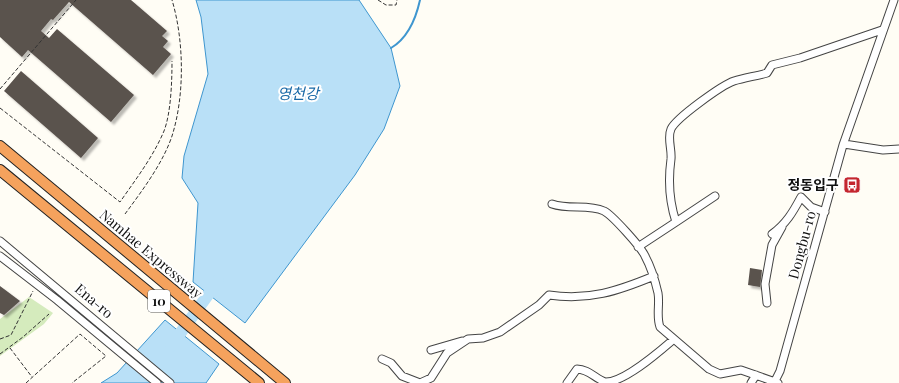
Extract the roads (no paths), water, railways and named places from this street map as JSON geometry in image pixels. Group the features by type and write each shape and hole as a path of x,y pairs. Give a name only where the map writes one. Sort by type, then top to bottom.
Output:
{"highway":[{"name":"Namhae Expressway","path":"0,146 285,383"},
{"name":"10","path":"0,170 71,230 259,383"}],"street":[{"name":"Dongbu-ro","path":"776,382 844,144 882,30 894,0"},
{"path":"676,222 673,213 668,181 672,152 670,143 671,128 686,111 733,81 767,73 772,65 800,58 882,30"},
{"path":"844,144 883,150 899,149"},
{"path":"638,247 715,196"},
{"path":"767,303 765,284 772,245 782,227 793,213 801,197 811,207 825,212"},
{"path":"552,204 568,208 590,208 605,211 619,223 645,254 654,276 659,296 660,327 709,369 720,374 741,370 776,382"},
{"path":"772,234 782,227"},
{"name":"Ena-ro","path":"0,241 63,292 170,383"},
{"name":"Ena-ro","path":"0,256 57,300 157,383"},
{"path":"431,350 468,339 484,338 500,332 539,305 549,295 574,298 612,292 654,276"},
{"path":"382,359 391,363 402,376 420,383 431,378 447,354 468,339"},
{"path":"567,383 577,369 585,371 606,382 616,381 631,375 641,370 674,339"},
{"path":"750,383 756,375"}],"water":[{"name":"영천강","path":"196,0 359,0 391,48 400,86 384,129 355,175 245,323 193,282 198,203 182,178 184,156 208,74 201,17"},
{"path":"165,320 219,364 206,383 101,383 117,373"}],"waterway":[{"path":"391,48 407,33 416,14 420,0"},
{"name":"영천강","path":"171,346 218,281"}],"place":[{"name":"정동입구","path":"852,185"}]}
